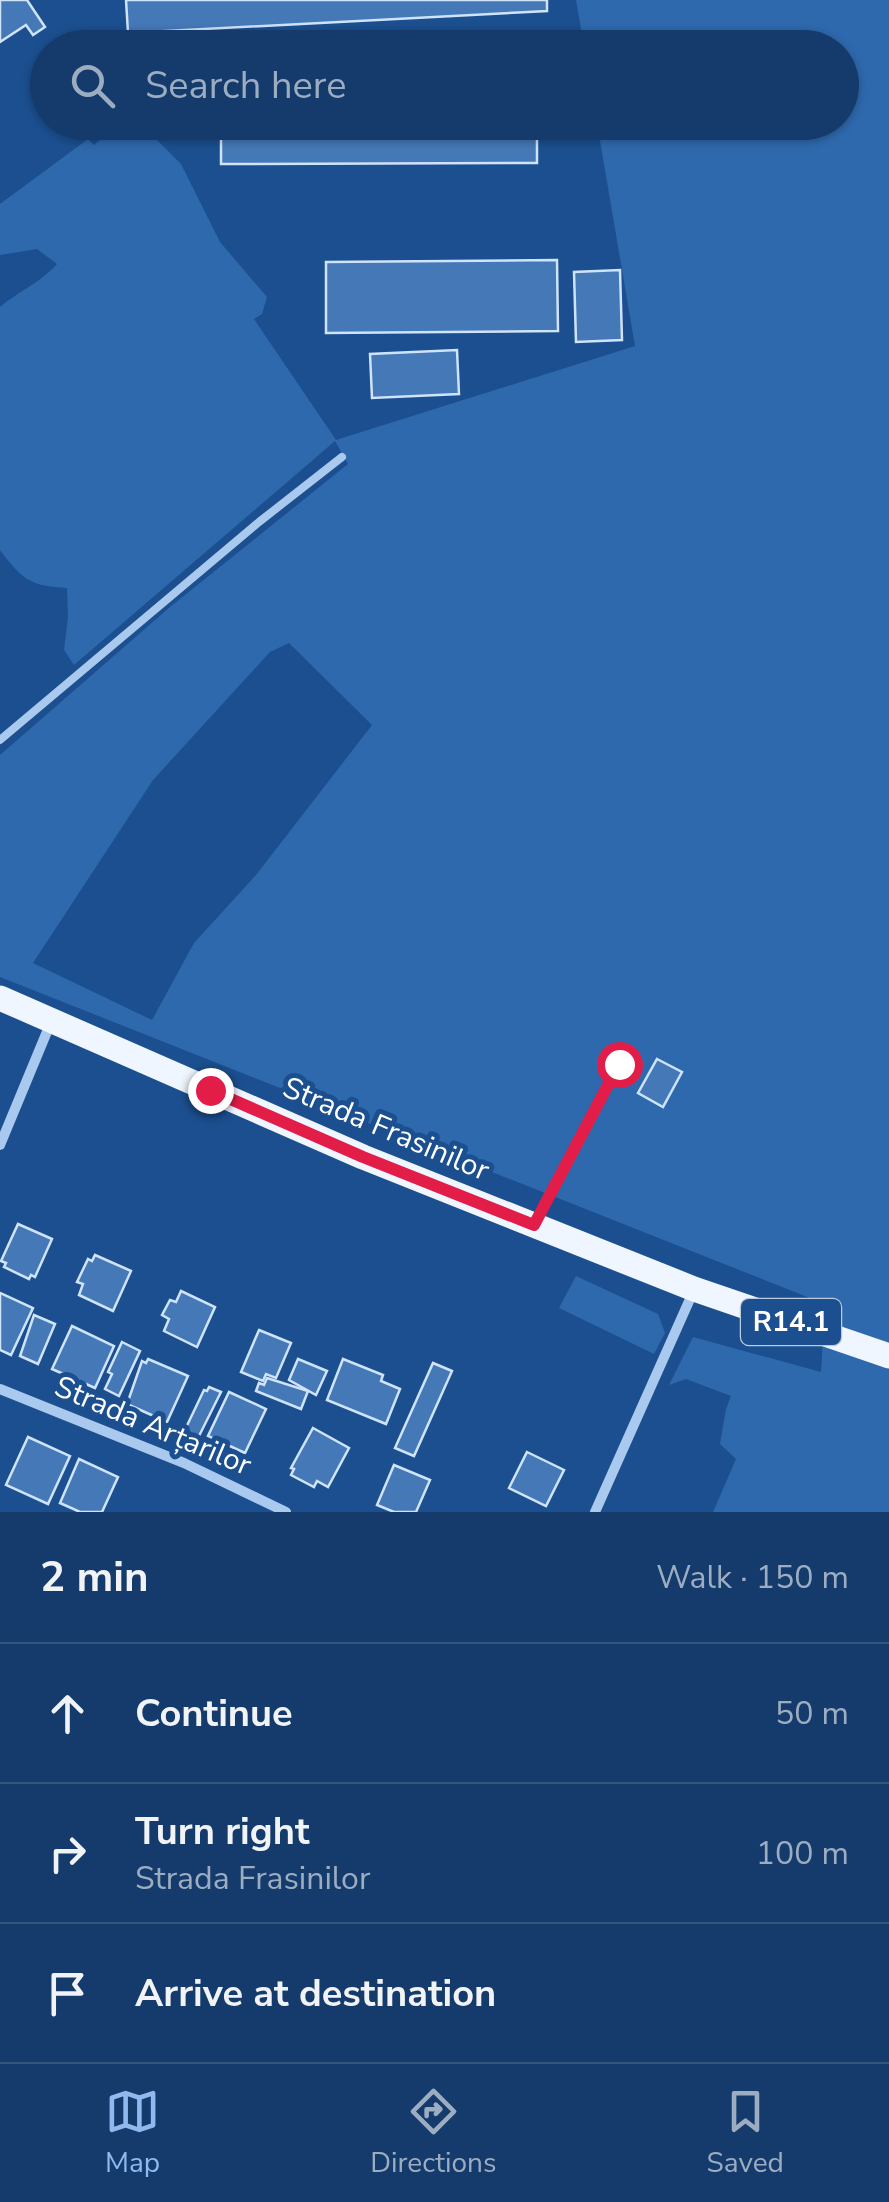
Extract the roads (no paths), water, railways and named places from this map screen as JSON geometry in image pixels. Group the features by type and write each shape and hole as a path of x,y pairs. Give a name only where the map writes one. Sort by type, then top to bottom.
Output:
{"main road":[{"name":"Strada Frasinilor","path":"0,998 363,1157 694,1289"},
{"name":"R14.1","path":"694,1289 889,1356"}],"street":[{"path":"0,1144 51,1021"},
{"path":"594,1512 694,1289"},
{"name":"Strada Arțarilor","path":"0,1389 184,1464 286,1512"}],"lane":[{"path":"0,740 244,534 342,457"},
{"path":"534,1225 619,1064"}]}
